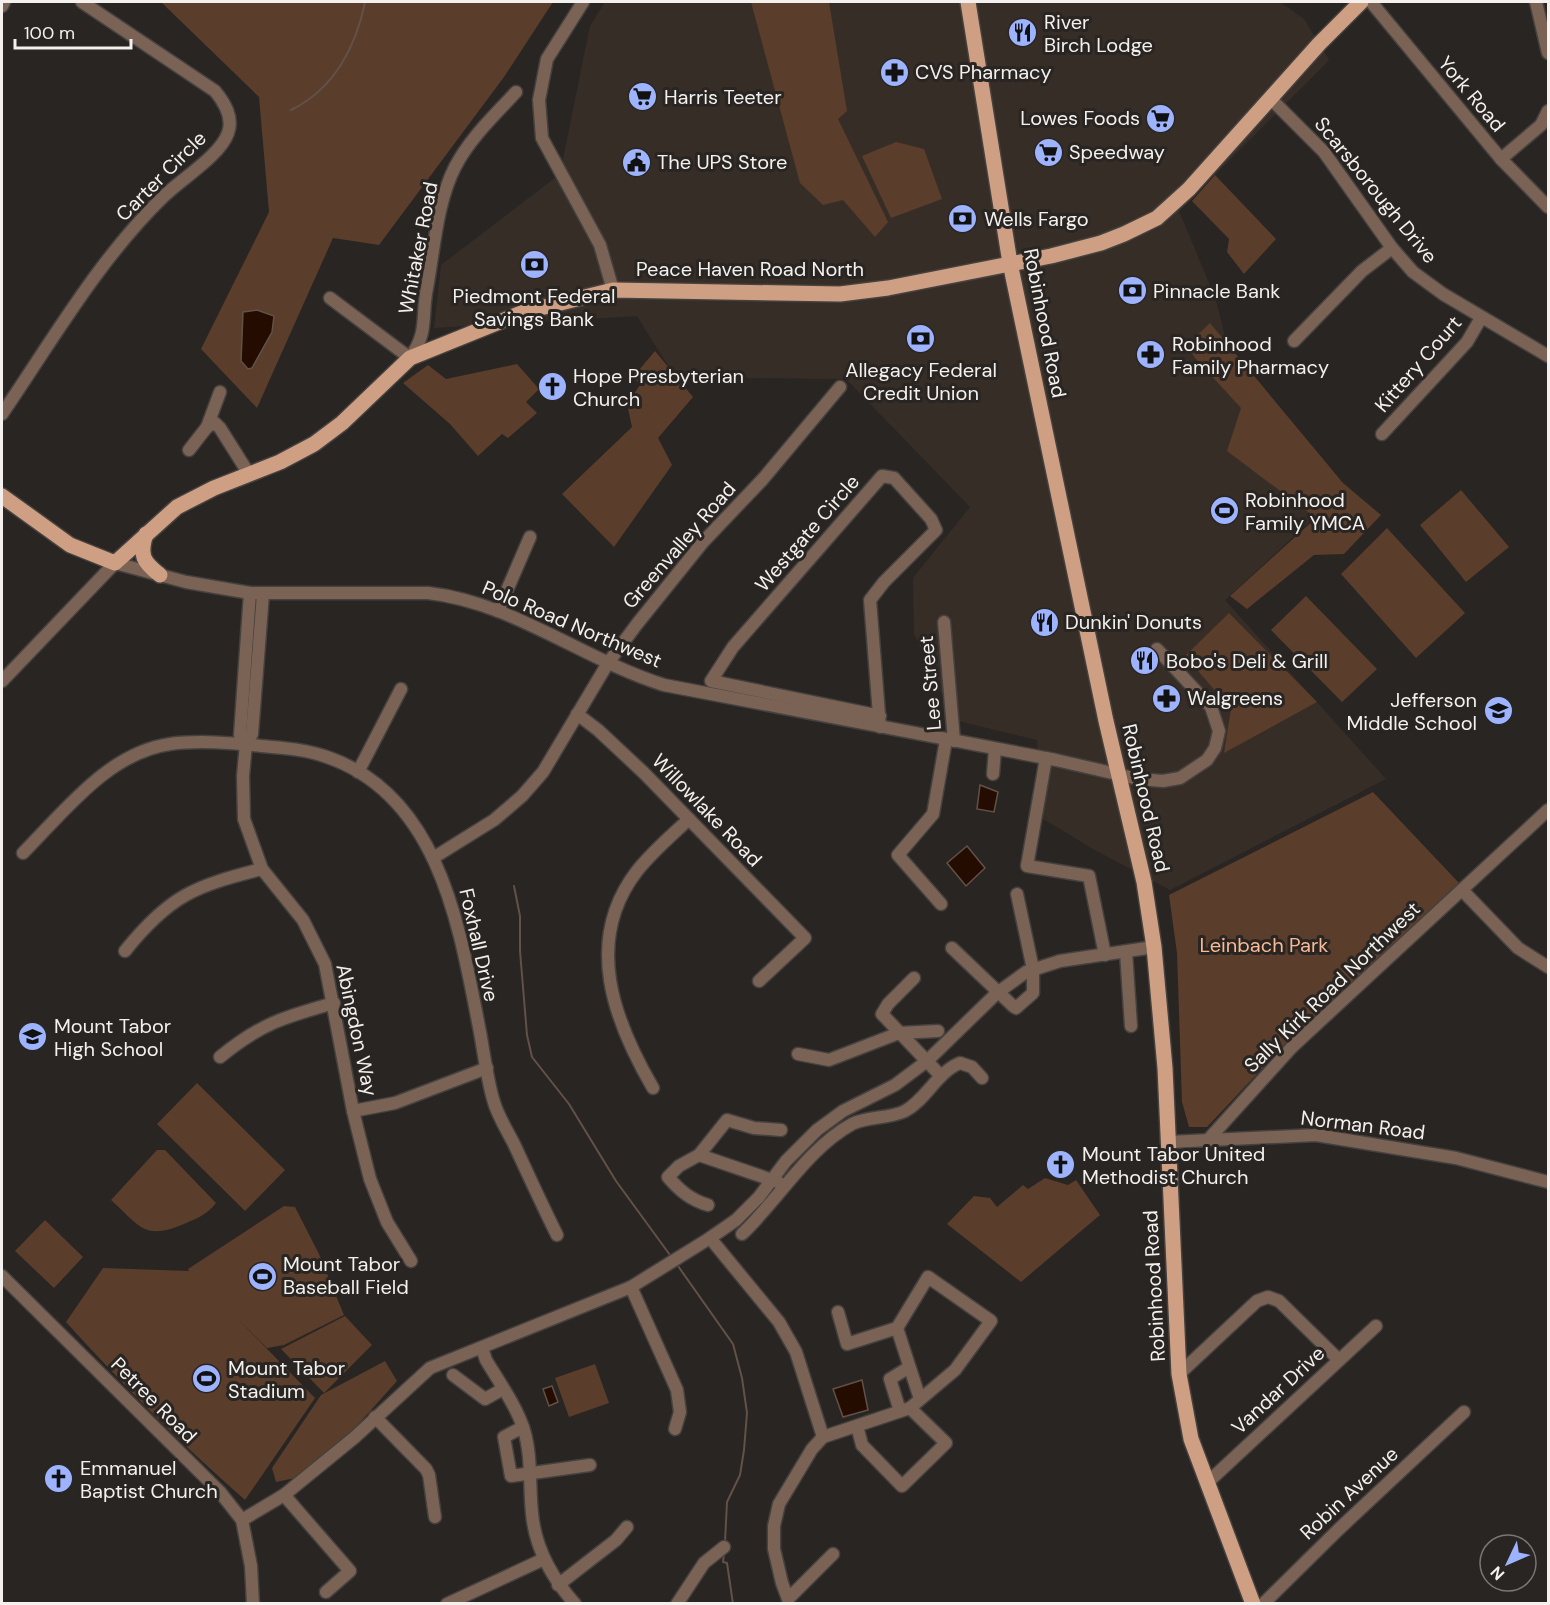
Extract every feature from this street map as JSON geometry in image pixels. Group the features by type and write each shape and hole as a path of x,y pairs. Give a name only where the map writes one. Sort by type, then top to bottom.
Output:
{"main road":[{"name":"Robinhood Road","path":"968,2 1010,263 1118,772 1144,882 1154,947 1166,1068 1179,1374 1191,1439 1253,1604"},
{"name":"Peace Haven Road North","path":"115,563 177,507 280,462 314,444 342,423 410,358 524,312 613,290 840,294 888,288 1101,243 1157,218 1189,189 1319,44 1361,2"},
{"path":"2,496 70,545 115,563"},
{"path":"146,534 141,552 142,558 160,575"}],"street":[{"path":"2,6 4,2"},
{"name":"Carter Circle","path":"2,414 96,278 138,223 217,149 228,133 230,120 226,105 215,91 82,2"},
{"path":"583,2 547,59 539,100 542,138 600,244 613,290"},
{"name":"York Road","path":"1371,2 1501,159 1548,207"},
{"path":"1536,2 1548,53"},
{"name":"Whitaker Road","path":"410,358 421,342 424,301 443,203 454,169 471,141 516,92"},
{"name":"Scarsborough Drive","path":"1271,99 1324,153 1392,248 1413,272 1481,318 1548,356"},
{"path":"1501,159 1536,130 1548,111"},
{"path":"1293,341 1362,271 1392,248"},
{"path":"330,298 410,358"},
{"name":"Kittery Court","path":"1382,434 1467,342 1481,318"},
{"name":"Greenvalley Road","path":"433,858 494,820 522,796 543,772 608,663 703,542 763,479 840,387"},
{"path":"189,450 207,427 220,392"},
{"path":"207,427 211,424 218,425 249,474"},
{"name":"Westgate Circle","path":"711,681 733,647 882,476 894,478 931,519 936,530 870,600 872,655 880,722"},
{"path":"498,611 530,537"},
{"path":"2,681 115,563"},
{"name":"Polo Road Northwest","path":"115,563 160,575 250,593 428,593 470,600 608,663 656,682 708,695 880,722 950,740 1149,780 1180,778 1207,760 1218,738 1218,724 1211,707 1157,649"},
{"name":"Abingdon Way","path":"246,744 240,735 250,593"},
{"name":"Abingdon Way","path":"263,594 252,734 246,744 243,776 244,819 262,869 303,920 325,964 353,1111 378,1201 387,1222 411,1261"},
{"name":"Lee Street","path":"941,904 898,855 933,814 950,740 944,622"},
{"path":"708,695 711,681 880,722"},
{"path":"358,772 401,689"},
{"name":"Willowlake Road","path":"577,714 598,730 689,819 805,938 759,981"},
{"name":"Foxhall Drive","path":"23,853 101,775 135,754 168,744 197,742 298,749 329,757 383,788 406,814 433,858 448,891 460,932 493,1100 557,1235"},
{"path":"993,774 995,749"},
{"path":"1046,758 1027,866 1089,876 1105,955"},
{"name":"Sally Kirk Road Northwest","path":"1207,1141 1292,1047 1548,810"},
{"path":"653,1089 631,1049 612,996 608,972 609,940 615,913 636,872 689,819"},
{"path":"125,951 145,927 173,902 207,883 262,869"},
{"path":"1462,890 1518,948 1548,967"},
{"path":"952,948 997,993 1016,1008 1033,993 1033,969 1017,894"},
{"path":"242,1520 284,1494 430,1368 631,1287 710,1239 736,1220 817,1130 843,1111 895,1085 927,1061 997,993 1033,969 1060,961 1154,947"},
{"path":"1126,952 1131,1026"},
{"path":"914,978 888,1004 882,1014 941,1076"},
{"path":"220,1057 244,1038 276,1020 334,1003"},
{"path":"798,1054 829,1060 899,1033 938,1031"},
{"path":"742,1234 810,1158 839,1132 854,1123 906,1110 941,1076 960,1063 972,1067 982,1078"},
{"path":"353,1111 395,1103 487,1068"},
{"path":"708,1205 695,1201 668,1178 679,1166 699,1155 727,1120 754,1128 781,1130"},
{"name":"Norman Road","path":"1169,1142 1316,1135 1456,1158 1524,1173 1548,1182"},
{"path":"699,1155 788,1185"},
{"path":"710,1239 779,1322 790,1342 824,1437"},
{"name":"Petree Road","path":"2,1276 220,1492 242,1520 250,1566 253,1604"},
{"path":"833,1554 788,1599 774,1549 774,1526 779,1504 812,1449 824,1437 905,1410 955,1370 991,1321 928,1277 897,1328 847,1344 838,1312"},
{"path":"631,1287 677,1390 680,1412 675,1429"},
{"path":"1179,1374 1257,1301 1268,1297 1278,1301 1339,1360"},
{"name":"Vandar Drive","path":"1208,1482 1376,1326"},
{"path":"897,1328 908,1368 920,1399"},
{"path":"482,1348 486,1360 523,1427 531,1474 532,1514 544,1559 558,1585 575,1604"},
{"path":"857,1425 862,1445 902,1486 946,1443 905,1410 890,1379 908,1368"},
{"path":"453,1375 484,1399 503,1389"},
{"name":"Robin Avenue","path":"1263,1604 1464,1412"},
{"path":"375,1417 426,1469 435,1517"},
{"path":"523,1427 504,1437 511,1476 590,1465"},
{"path":"284,1494 350,1571 326,1592"},
{"path":"558,1585 616,1540 627,1527"},
{"path":"678,1603 704,1563 724,1547"},
{"path":"447,1604 544,1559"}],"shaded area":[{"path":"605,2 1280,2 1304,19 1329,60 1179,211 1215,297 1255,454 1314,518 1225,600 1386,779 1170,890 1093,849 1040,817 1037,740 954,720 914,634 913,578 970,507 846,379 675,377 637,316 434,328 441,265 560,174 590,26"},
{"path":"257,310 274,316 272,332 252,368 248,369 241,361 243,312"},
{"path":"980,785 998,792 994,812 977,809"},
{"path":"967,846 985,868 966,886 947,863"},
{"path":"862,1380 868,1410 843,1417 833,1389"},
{"path":"552,1386 558,1402 549,1406 543,1389"}],"green space":[{"path":"161,2 553,2 504,77 379,245 333,238 257,408 201,349 269,212 259,97"},
{"path":"751,2 829,2 847,111 838,119 888,222 875,237 843,200 823,205 800,183"},
{"path":"896,142 924,149 942,199 891,218 862,156"},
{"path":"1215,175 1276,239 1244,274 1227,252 1229,239 1192,201"},
{"path":"1210,323 1343,483 1381,515 1344,554 1314,555 1247,609 1230,596 1316,518 1227,451 1241,408 1195,358 1187,345"},
{"path":"655,351 693,397 658,438 672,465 614,547 562,494 632,427 627,404 640,385 633,377"},
{"path":"517,364 539,389 526,402 537,413 508,438 502,434 478,456 450,424 403,383 428,365 446,379"},
{"path":"1461,490 1509,547 1466,582 1420,525"},
{"path":"1387,528 1465,613 1416,658 1341,574"},
{"path":"1306,596 1377,669 1342,702 1271,630"},
{"path":"1229,613 1317,702 1224,753 1231,709 1185,656"},
{"name":"Leinbach Park","path":"1373,792 1460,884 1287,1042 1207,1127 1189,1127 1182,1102 1177,953 1169,895"},
{"path":"197,1083 285,1170 245,1211 157,1124"},
{"path":"157,1150 165,1150 216,1203 197,1218 184,1224 171,1229 151,1231 136,1224 111,1200"},
{"path":"1045,1178 1068,1185 1076,1180 1100,1215 1021,1282 947,1224 974,1196 990,1198 997,1207 1023,1185 1028,1189"},
{"name":"Mount Tabor Stadium","path":"284,1206 295,1207 319,1254 344,1315 284,1345 267,1348 237,1318 315,1398 245,1500 153,1414 66,1322 103,1268 189,1271 188,1269"},
{"path":"45,1220 83,1257 54,1288 15,1251"},
{"path":"345,1316 372,1345 324,1393 281,1349"},
{"path":"385,1361 397,1381 355,1428 295,1478 276,1482 272,1468 321,1395"},
{"path":"595,1364 609,1403 569,1417 555,1378"}],"waterway":[{"path":"291,110 319,91 341,65 356,35 365,2"},
{"path":"514,886 520,916 520,951 527,1035 532,1057 569,1104 616,1181 670,1255"},
{"path":"678,1266 733,1344 742,1378 747,1413 744,1450 740,1475 727,1502 725,1542"},
{"path":"724,1554 723,1562 727,1563 733,1604"}],"place":[{"name":"River Birch Lodge","path":"1023,33"},
{"name":"CVS Pharmacy","path":"894,72"},
{"name":"Harris Teeter","path":"643,97"},
{"name":"Lowes Foods","path":"1161,118"},
{"name":"Speedway","path":"1048,152"},
{"name":"The UPS Store","path":"636,162"},
{"name":"Wells Fargo","path":"963,219"},
{"name":"Piedmont Federal Savings Bank","path":"534,265"},
{"name":"Pinnacle Bank","path":"1132,291"},
{"name":"Allegacy Federal Credit Union","path":"921,339"},
{"name":"Robinhood Family Pharmacy","path":"1151,355"},
{"name":"Hope Presbyterian Church","path":"552,387"},
{"name":"Robinhood Family YMCA","path":"1224,511"},
{"name":"Dunkin' Donuts","path":"1044,622"},
{"name":"Bobo's Deli & Grill","path":"1145,661"},
{"name":"Walgreens","path":"1166,698"},
{"name":"Jefferson Middle School","path":"1498,711"},
{"name":"Mount Tabor High School","path":"33,1037"},
{"name":"Mount Tabor United Methodist Church","path":"1061,1165"},
{"name":"Mount Tabor Baseball Field","path":"262,1276"},
{"name":"Mount Tabor Stadium","path":"207,1379"},
{"name":"Emmanuel Baptist Church","path":"59,1479"}]}
